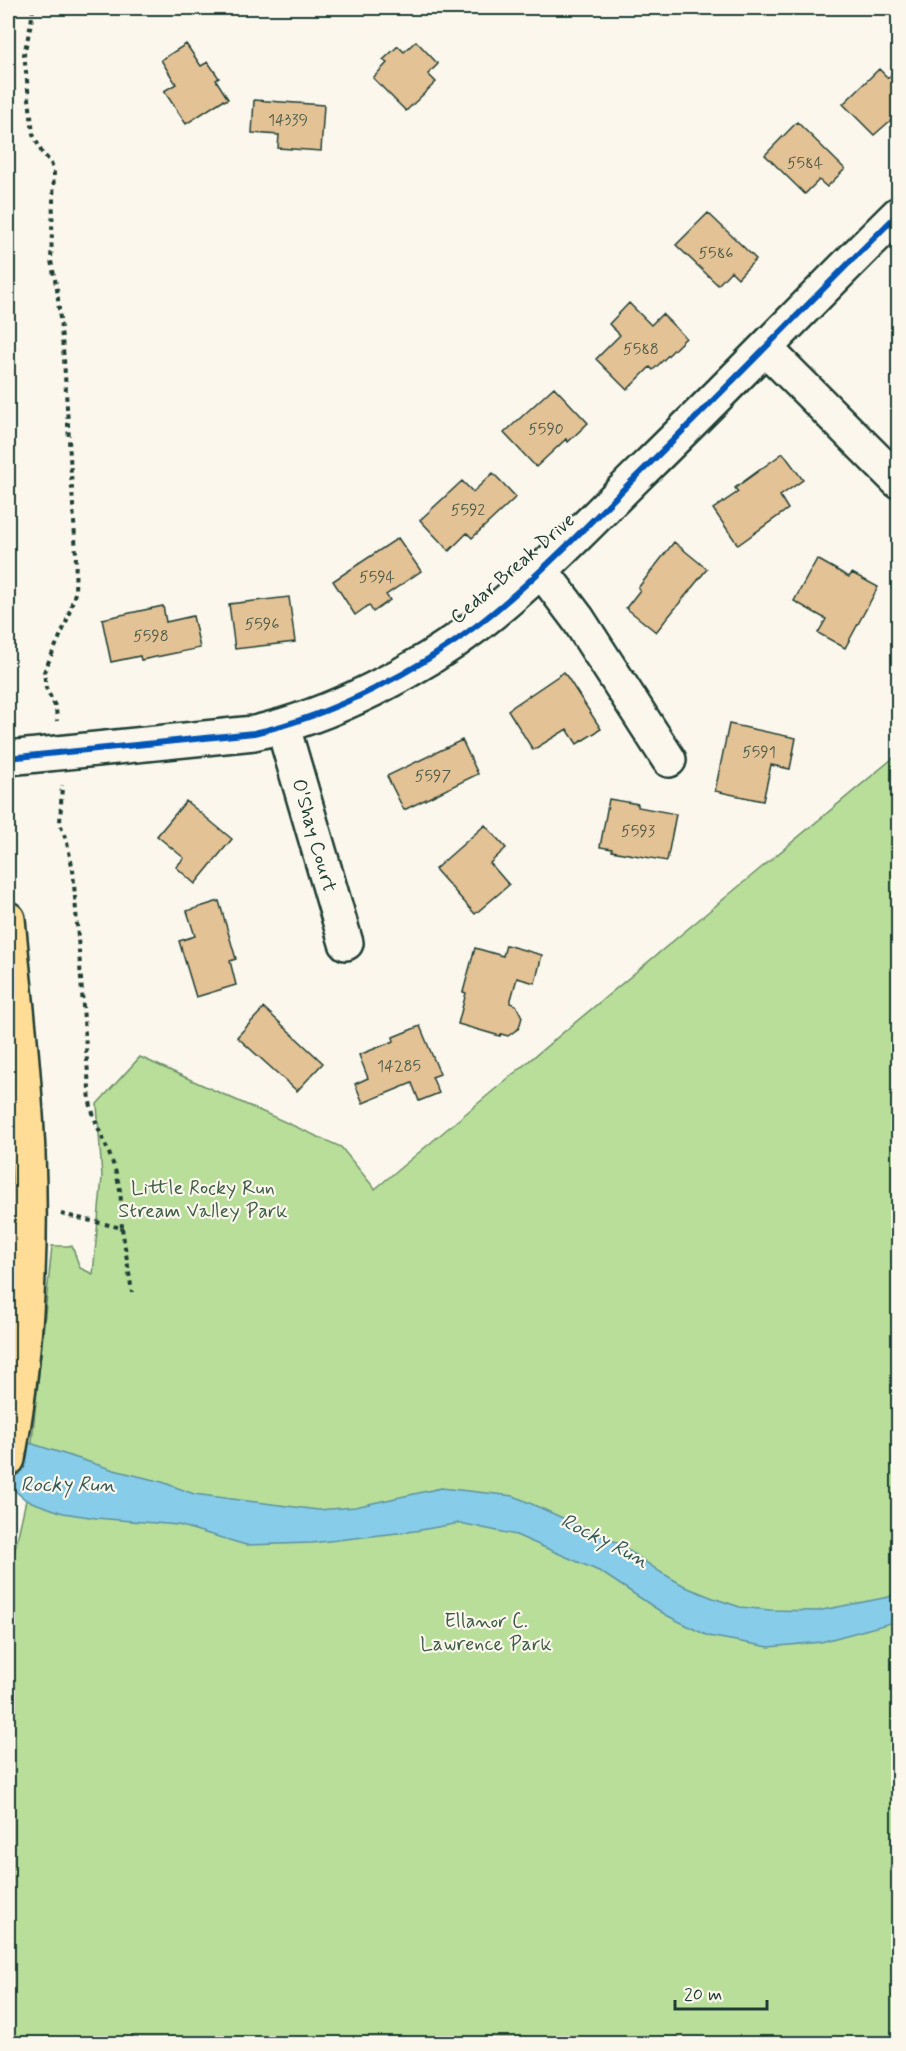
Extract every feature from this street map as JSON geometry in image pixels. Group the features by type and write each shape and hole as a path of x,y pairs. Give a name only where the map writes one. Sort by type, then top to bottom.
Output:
{"main road":[{"path":"8,919 24,1088 28,1207 27,1295 23,1352 8,1460"}],"street":[{"name":"Cedar Break Drive","path":"8,758 254,733 284,727 331,709 414,668 480,623 541,570 766,349 898,214"},
{"path":"766,349 898,482"},
{"name":"Cedar Break Drive","path":"541,570 578,619 669,760"},
{"name":"O'Shay Court","path":"284,727 346,943"}],"path":[{"path":"33,8 32,24 24,54 33,134 54,171 51,261 57,290 64,359 76,554 75,593 66,623 44,672 46,688 56,708 62,794 60,823 74,870 90,1102 94,1122 107,1149 118,1181 132,1292"},
{"path":"28,1207 123,1228"}],"green space":[{"name":"Ellanor C. Lawrence Park","path":"898,754 898,2043 8,2044 8,1580 26,1500 52,1246 72,1246 80,1268 93,1274 102,1177 97,1104 140,1057 341,1147 375,1189"}],"water":[{"name":"Rocky Run","path":"8,1436 114,1470 162,1482 194,1494 318,1510 355,1507 441,1488 514,1496 616,1542 688,1588 740,1607 817,1611 889,1597 898,1592 898,1621 821,1642 769,1647 708,1636 666,1615 601,1572 516,1535 460,1523 415,1531 312,1543 246,1545 178,1525 63,1513 26,1500 8,1485"}],"building":[{"path":"416,41 438,64 428,74 436,82 406,111 373,78 387,63 383,60 398,46 404,52"},
{"path":"186,44 201,66 208,62 219,78 216,80 228,99 186,124 164,91 176,84 161,60"},
{"path":"898,68 898,114 874,135 843,104 879,69 888,78"},
{"path":"254,100 324,105 321,151 278,148 279,135 252,133"},
{"path":"797,122 845,169 827,187 819,180 805,194 765,155"},
{"path":"708,213 756,259 738,278 731,271 718,285 676,245"},
{"path":"629,303 651,325 662,314 686,338 653,370 650,367 627,390 596,359 620,335 609,324"},
{"path":"554,387 588,423 568,442 566,439 536,467 504,433"},
{"path":"783,453 803,480 780,496 788,509 738,545 713,509 738,492 735,488"},
{"path":"493,473 516,497 472,538 467,533 449,551 420,520 462,481 473,492"},
{"path":"398,538 421,571 386,595 390,600 373,612 369,605 355,615 333,581"},
{"path":"674,542 707,569 656,632 626,608 640,590 638,588"},
{"path":"817,559 849,577 852,573 878,587 845,648 818,633 826,619 794,601"},
{"path":"289,597 295,642 235,649 229,604"},
{"path":"163,606 166,622 193,616 200,648 141,660 140,656 111,662 102,619"},
{"path":"564,672 601,729 577,744 567,729 533,750 508,710"},
{"path":"729,724 796,738 790,769 771,765 763,801 715,791"},
{"path":"462,740 478,774 404,810 387,776"},
{"path":"609,799 676,814 667,861 600,847"},
{"path":"186,801 232,839 195,884 176,867 184,858 157,836"},
{"path":"485,825 506,848 490,863 509,885 475,914 435,869"},
{"path":"219,901 236,959 230,961 236,985 196,997 179,941 195,936 187,911"},
{"path":"506,945 542,955 535,983 517,978 510,1003 516,1005 522,1017 519,1028 508,1036 501,1034 500,1036 458,1024 466,993 463,992 475,948 503,956"},
{"path":"264,1008 323,1063 297,1091 237,1037"},
{"path":"420,1026 440,1074 432,1077 439,1093 419,1101 412,1083 363,1103 355,1084 368,1078 359,1055 394,1041 393,1037"}],"cycle path":[{"path":"8,758 254,733 343,703 373,690 429,658 480,623 545,567 898,214"}],"park label":[{"name":"Little Rocky Run Stream Valley Park","path":"203,1198"}]}
